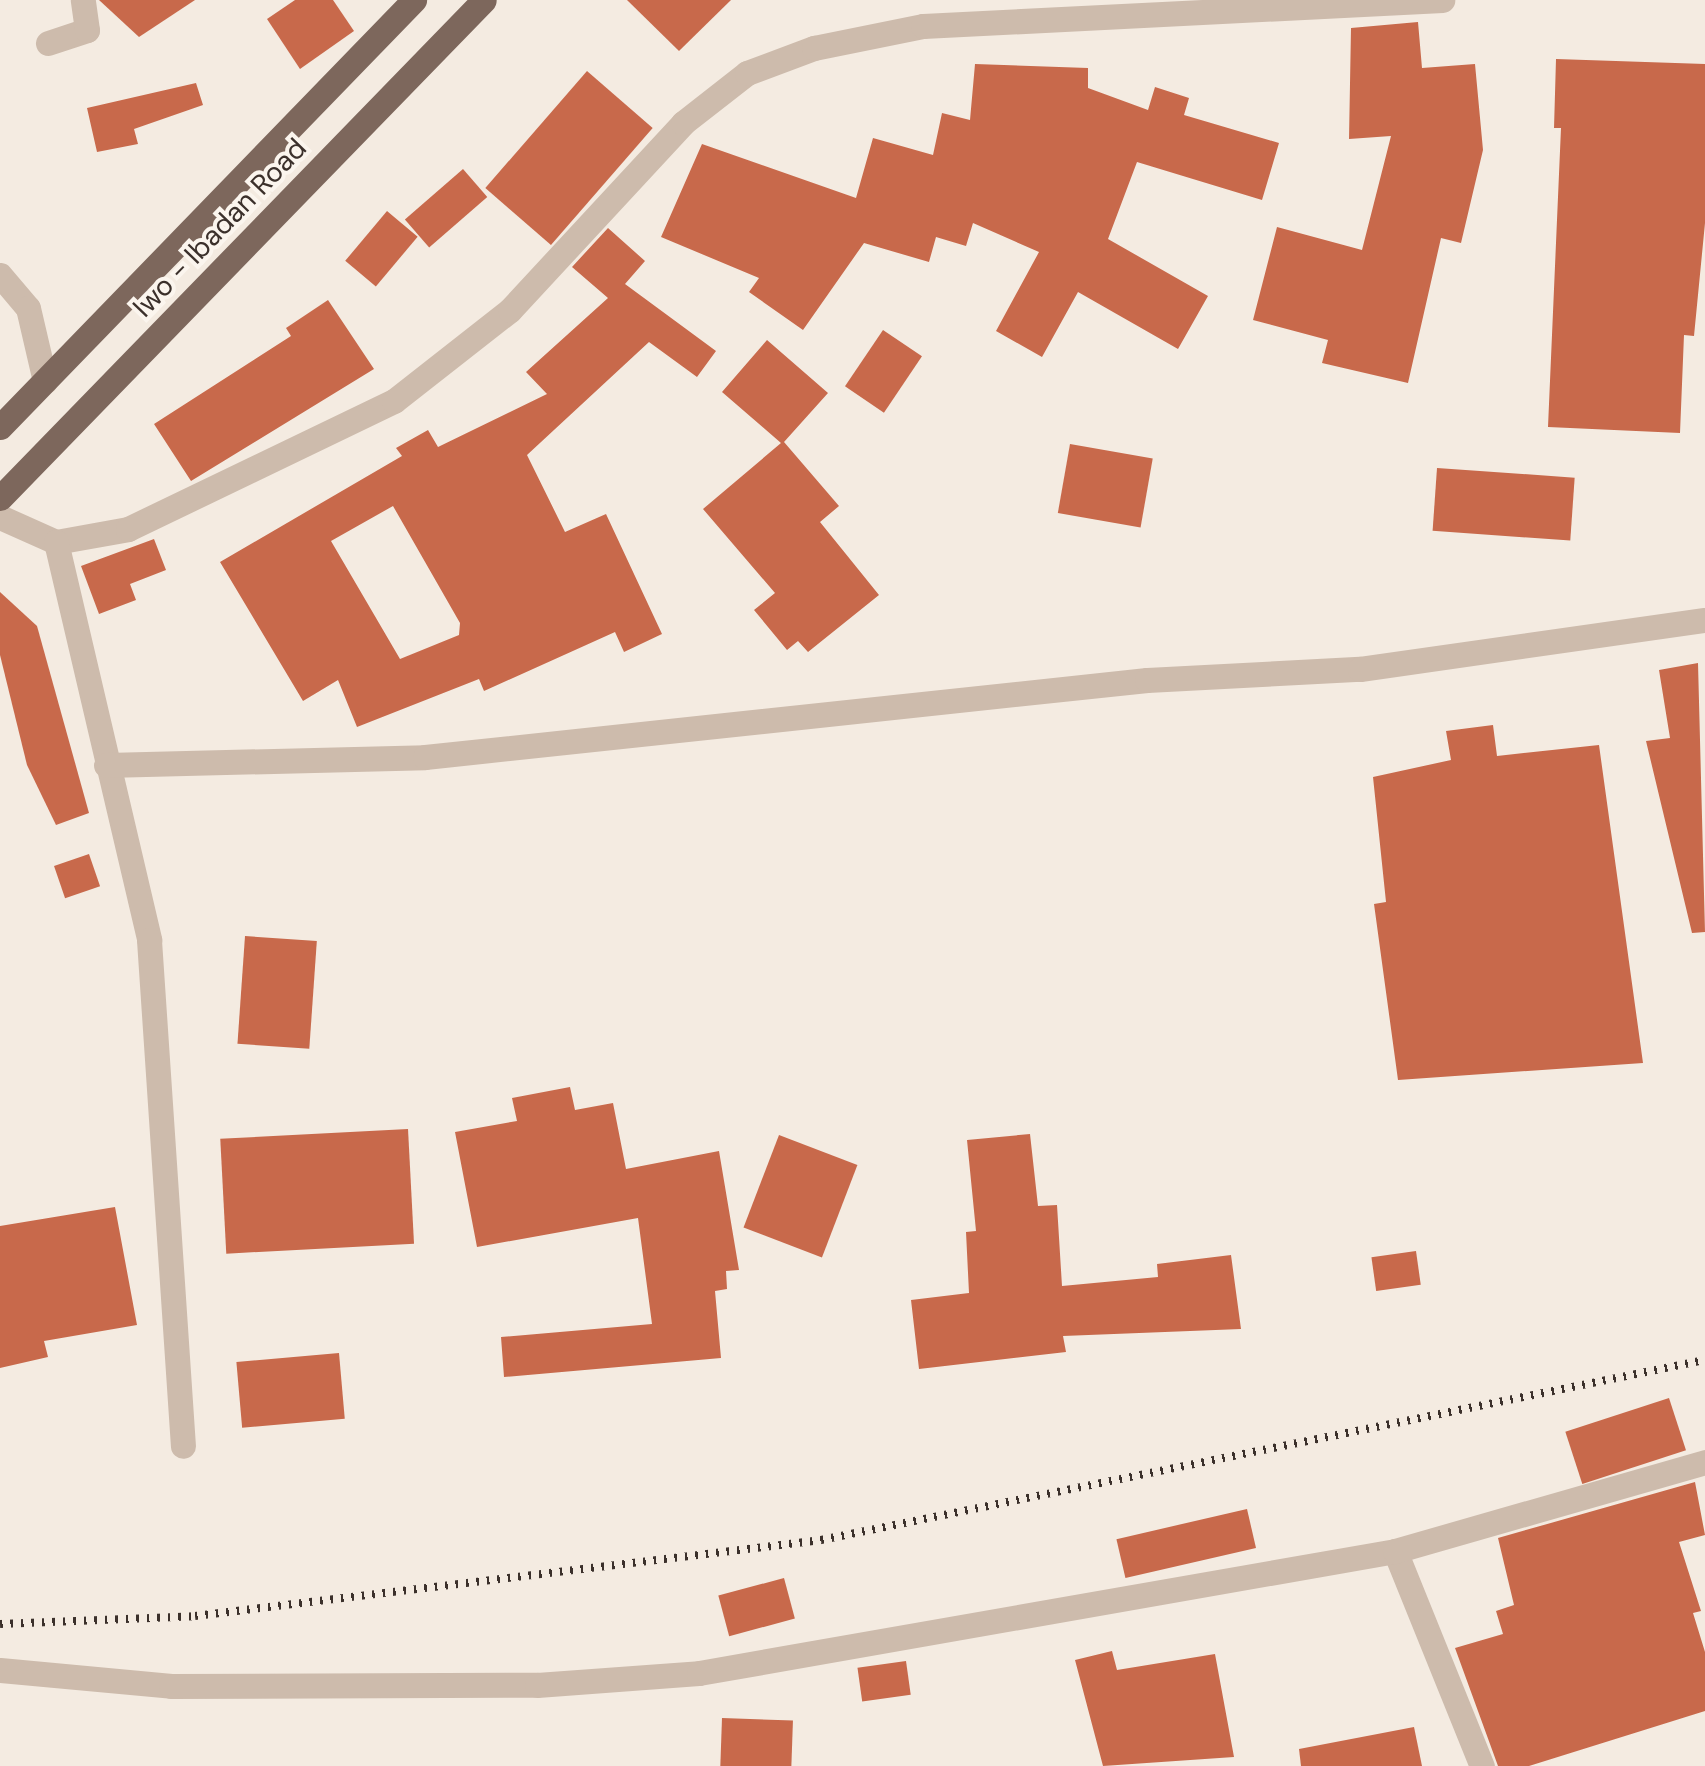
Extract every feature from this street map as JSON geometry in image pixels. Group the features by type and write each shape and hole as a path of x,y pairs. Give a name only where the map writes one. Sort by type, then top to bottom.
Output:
{"main road":[{"name":"Iwo - Ibadan Road","path":"0,498 484,0"},
{"name":"Iwo - Ibadan Road","path":"0,427 405,4"}],"street":[{"path":"48,44 87,30 82,0"},
{"path":"0,517 56,542 128,529 394,401 510,310 683,123 747,72 923,26 1442,0"},
{"path":"0,275 28,308 45,381"},
{"path":"56,542 149,940 183,1446"},
{"path":"106,765 425,757 1148,680 1360,669 1705,620"},
{"path":"0,1670 171,1686 536,1685 699,1673 1395,1551 1705,1462"},
{"path":"1395,1551 1482,1766"}],"building":[{"path":"99,0 195,0 139,37"},
{"path":"295,0 333,0 354,31 300,69 267,19"},
{"path":"627,0 731,0 679,51"},
{"path":"1418,22 1422,68 1475,64 1483,150 1461,243 1441,238 1408,383 1322,363 1328,340 1253,320 1277,227 1362,250 1391,136 1349,139 1351,28"},
{"path":"1556,59 1705,64 1705,223 1694,336 1684,335 1680,433 1548,427 1561,128 1554,128"},
{"path":"975,64 1088,68 1088,88 1148,110 1155,87 1189,98 1184,115 1279,143 1262,200 1137,162 1108,239 1208,296 1178,349 1078,292 1042,357 996,331 1039,252 973,223 966,246 936,237 929,262 864,243 803,330 749,292 759,278 661,237 702,144 856,198 873,138 933,155 942,113 970,120"},
{"path":"587,71 653,128 551,245 485,188"},
{"path":"196,83 203,105 134,129 138,144 97,152 87,108"},
{"path":"463,169 487,197 429,247 405,220"},
{"path":"387,211 418,237 376,287 345,261"},
{"path":"608,228 645,261 625,284 716,351 697,377 649,342 527,455 565,532 606,514 662,634 624,652 615,632 484,691 479,679 357,727 338,680 303,701 220,562 402,456 396,448 428,430 438,447 547,394 526,372 608,298 572,267","holes":["393,506 460,623 459,635 400,659 331,541"]},
{"path":"328,300 374,369 191,481 154,424 291,336 286,328"},
{"path":"883,330 922,356 884,413 845,386"},
{"path":"767,340 828,393 784,442 839,506 820,522 879,595 808,652 798,641 787,650 754,610 775,593 703,509 781,443 722,392"},
{"path":"1070,444 1153,459 1141,528 1058,513"},
{"path":"1437,468 1575,478 1570,540 1433,531"},
{"path":"154,539 166,570 130,584 136,600 99,614 81,566"},
{"path":"0,592 37,626 89,813 56,825 27,765 0,655"},
{"path":"1698,663 1705,932 1692,933 1646,741 1670,738 1659,670"},
{"path":"1493,725 1497,756 1599,745 1643,1063 1398,1080 1374,904 1386,902 1373,777 1451,760 1446,731"},
{"path":"89,854 100,886 65,898 54,866"},
{"path":"245,936 317,941 309,1049 237,1044"},
{"path":"570,1087 575,1110 613,1103 626,1169 719,1151 739,1270 726,1271 727,1289 715,1291 721,1358 504,1377 501,1337 652,1324 638,1218 477,1247 455,1132 517,1121 512,1098"},
{"path":"408,1129 414,1244 226,1254 220,1139"},
{"path":"1030,1134 1038,1206 1057,1205 1062,1286 1158,1277 1157,1264 1231,1255 1241,1329 1063,1336 1066,1352 919,1369 911,1300 969,1293 966,1232 976,1231 967,1140"},
{"path":"779,1135 857,1165 822,1258 744,1227"},
{"path":"115,1207 137,1325 44,1341 48,1357 0,1368 0,1226"},
{"path":"1416,1251 1421,1285 1376,1291 1371,1257"},
{"path":"339,1353 345,1419 242,1428 236,1362"},
{"path":"1669,1398 1686,1450 1582,1484 1565,1432"},
{"path":"1695,1482 1705,1535 1679,1542 1701,1611 1693,1613 1705,1652 1705,1711 1529,1766 1498,1766 1455,1648 1503,1634 1496,1611 1514,1605 1498,1538"},
{"path":"1247,1509 1256,1548 1125,1578 1116,1539"},
{"path":"784,1578 795,1619 729,1636 718,1596"},
{"path":"1112,1651 1117,1670 1215,1654 1234,1757 1103,1766 1075,1660"},
{"path":"906,1661 911,1695 862,1701 857,1668"},
{"path":"722,1718 793,1720 791,1766 720,1766"},
{"path":"1414,1727 1422,1766 1301,1766 1299,1749"}],"railway":[{"path":"0,1624 195,1616 821,1540 1705,1360"}]}
